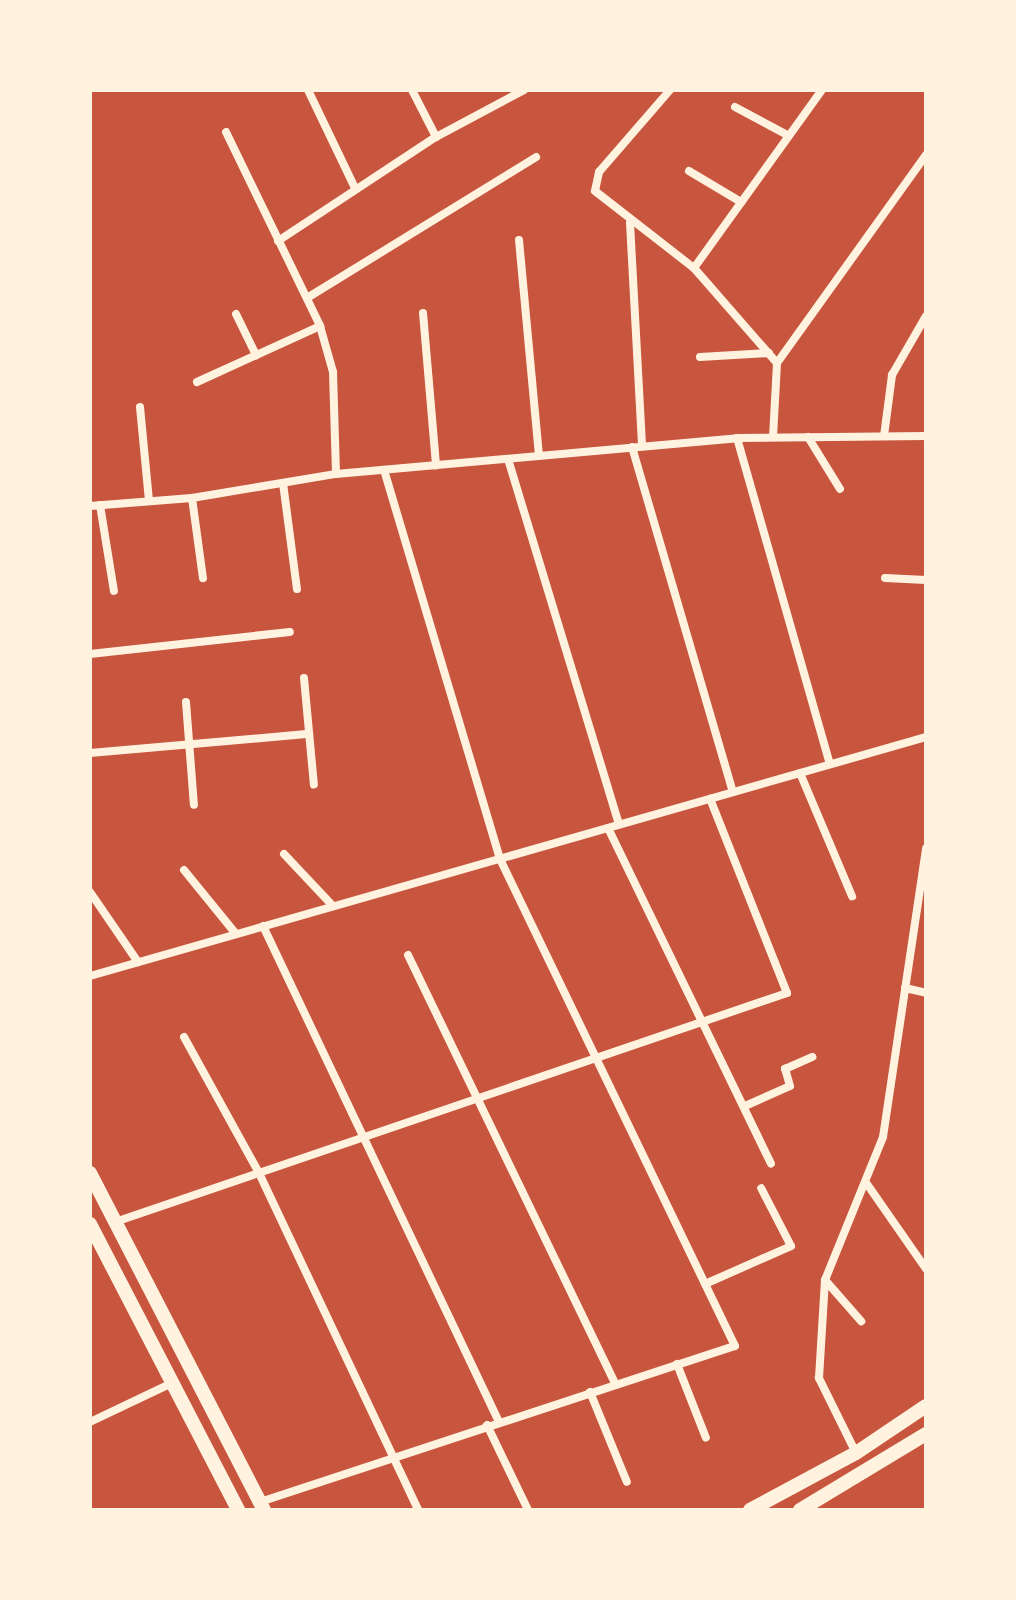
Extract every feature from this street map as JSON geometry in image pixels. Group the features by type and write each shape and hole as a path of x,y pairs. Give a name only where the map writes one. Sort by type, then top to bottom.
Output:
{"main road":[{"path":"90,1173 262,1506"},
{"path":"90,1224 238,1510"},
{"path":"750,1510 856,1453 926,1406"},
{"path":"800,1510 926,1436"}],"street":[{"path":"308,90 355,188"},
{"path":"412,90 436,137"},
{"path":"278,241 436,137 524,90"},
{"path":"670,90 594,181 595,191 630,223 694,268 777,363"},
{"path":"694,268 822,90"},
{"path":"735,107 789,136"},
{"path":"226,132 320,326 333,372 336,474"},
{"path":"773,437 777,363 926,155"},
{"path":"307,298 536,157"},
{"path":"689,171 741,202"},
{"path":"630,223 637,447 733,792"},
{"path":"519,240 539,456"},
{"path":"423,313 436,465"},
{"path":"236,314 256,355"},
{"path":"884,436 892,375 926,316"},
{"path":"197,382 320,326"},
{"path":"700,357 769,353"},
{"path":"140,407 149,501"},
{"path":"114,591 95,506 192,498 336,474 737,438 926,436"},
{"path":"808,437 840,489"},
{"path":"737,438 830,764"},
{"path":"508,459 619,824"},
{"path":"262,1506 393,1455 735,1346 599,1057 500,859 384,470"},
{"path":"283,483 297,589"},
{"path":"192,498 203,578"},
{"path":"885,578 926,580"},
{"path":"90,654 290,632"},
{"path":"304,678 314,785"},
{"path":"186,702 194,805"},
{"path":"90,753 309,734"},
{"path":"90,976 926,737"},
{"path":"800,773 852,896"},
{"path":"115,1222 787,993 710,799"},
{"path":"608,828 771,1164"},
{"path":"856,1453 819,1378 825,1280 867,1184 883,1137 926,848"},
{"path":"284,854 333,906"},
{"path":"184,870 236,934"},
{"path":"90,892 138,962"},
{"path":"263,926 499,1422"},
{"path":"408,955 481,1097 615,1384"},
{"path":"905,988 926,993"},
{"path":"184,1037 259,1173 418,1510"},
{"path":"745,1106 790,1086 785,1069 812,1057"},
{"path":"867,1184 926,1269"},
{"path":"705,1284 791,1246 761,1188"},
{"path":"825,1280 861,1321"},
{"path":"677,1364 706,1438"},
{"path":"90,1422 172,1383"},
{"path":"590,1392 627,1482"},
{"path":"487,1425 528,1510"}]}
